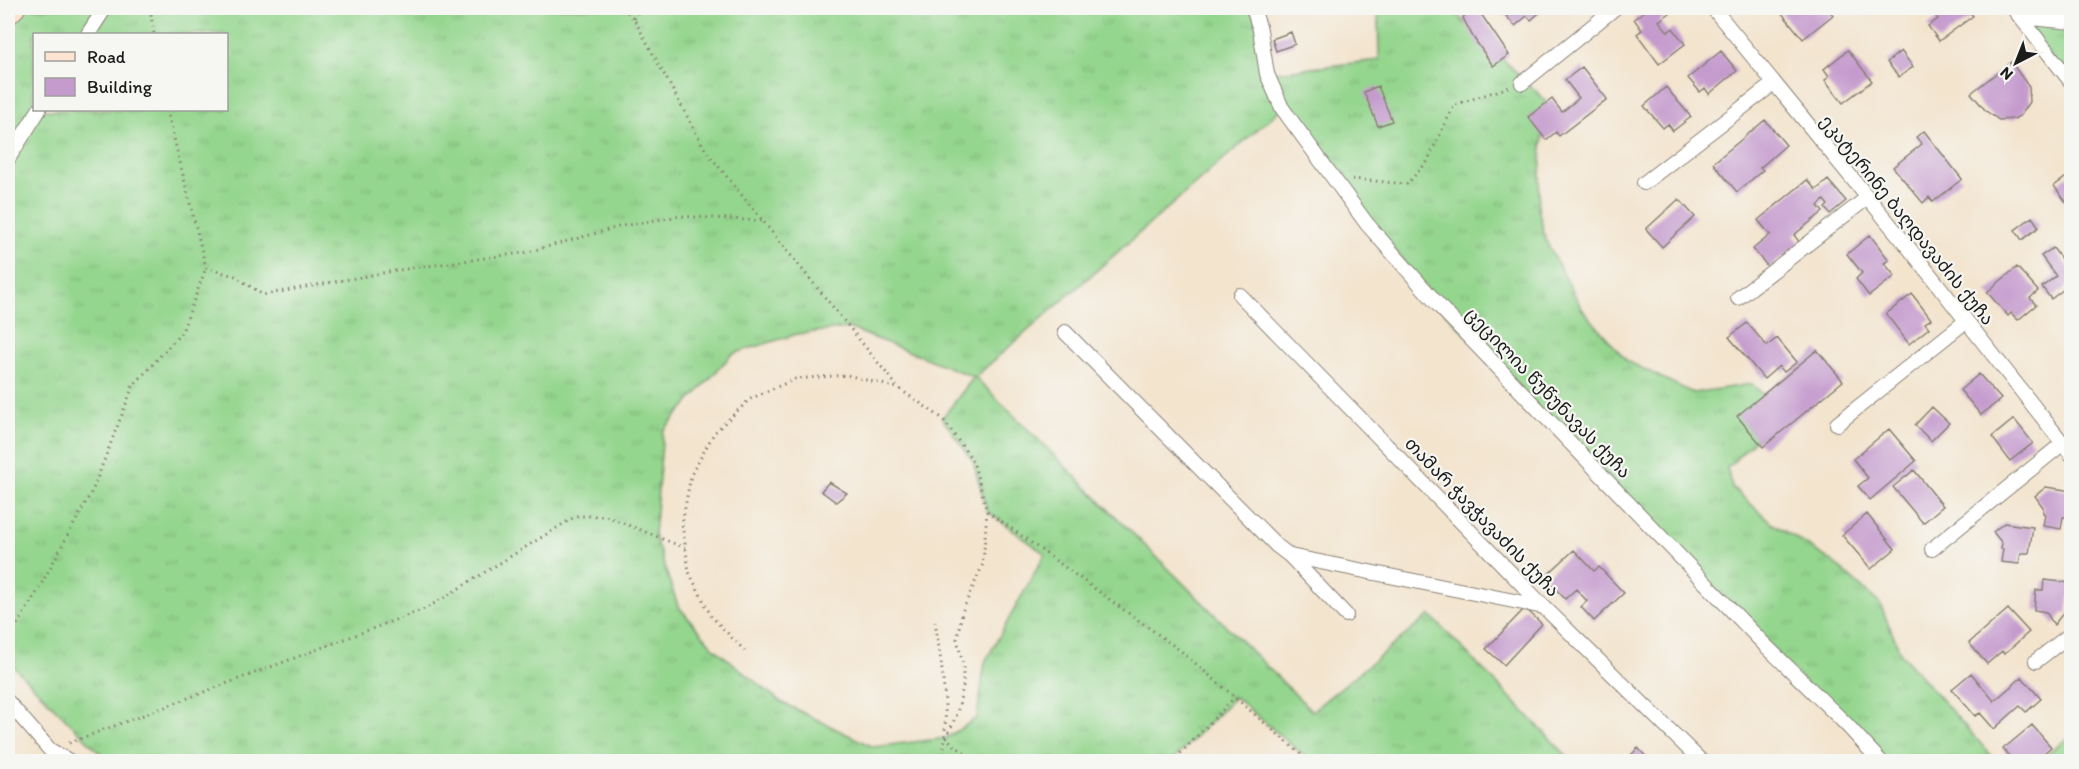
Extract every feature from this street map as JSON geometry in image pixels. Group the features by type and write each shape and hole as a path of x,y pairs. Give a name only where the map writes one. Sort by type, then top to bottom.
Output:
{"main road":[{"path":"8,15 15,8"}],"street":[{"path":"89,33 105,8"},
{"name":"ცეცილია წუწუნავას ქუჩა","path":"1253,8 1260,30 1267,74 1282,108 1367,224 1449,316 1763,643 1846,724 1881,762"},
{"path":"1522,83 1615,8"},
{"name":"ეკატერინე ბაღდავაძის ქუჩა","path":"1713,8 2072,455"},
{"path":"2017,12 2072,22"},
{"path":"2017,12 2072,83"},
{"path":"1644,183 1773,84"},
{"path":"8,159 38,111"},
{"path":"1738,298 1867,198"},
{"name":"თამარ ჭავჭავაძის ქუჩა","path":"1240,295 1544,607 1702,762"},
{"path":"1837,424 1966,321"},
{"path":"1065,332 1277,546 1290,556 1346,615"},
{"path":"1932,549 2062,444"},
{"path":"1290,556 1544,607"},
{"path":"2036,662 2072,633"},
{"path":"8,702 50,750 71,762"}],"path":[{"path":"150,8 154,33"},
{"path":"623,8 633,20 706,151 898,388 942,418 973,461 987,511 984,564 963,612 957,639 963,664 963,686 957,714 946,738"},
{"path":"633,20 640,8"},
{"path":"1334,178 1407,184 1427,162 1454,105 1522,83"},
{"path":"8,640 93,489 133,386 182,332 206,268 167,111"},
{"path":"206,268 235,276 263,295 399,270 528,252 622,226 679,216 762,222"},
{"path":"746,651 711,616 689,572 682,524 691,476 714,433 750,399 795,379 847,375 898,388"},
{"path":"987,511 1181,651 1310,762"},
{"path":"50,750 428,608 576,516 606,516 686,548"},
{"path":"935,621 944,683 946,738 942,762"},
{"path":"1172,762 1235,697"},
{"path":"946,738 975,762"}],"green space":[{"path":"15,8 1253,8 1268,73 1379,60 1378,8 1450,8 1545,100 1538,208 1546,241 1582,309 1627,361 1693,393 1752,384 1775,405 1767,428 1727,468 1732,487 1773,524 1832,561 1880,604 1901,654 1996,761 1881,761 1441,308 1282,108 975,377 1312,711 1430,615 1572,761 1310,761 1235,697 1172,761 108,761 8,661 8,159 15,147 8,140 8,15","holes":["849,328 974,377 942,418 973,461 987,511 1045,554 985,662 977,718 946,738 873,747 781,702 715,649 678,606 654,535 663,431 732,354 797,334"]},
{"path":"2013,8 2071,8 2071,83"},
{"path":"2071,735 2071,761 2039,761"}],"building":[{"path":"1469,8 1477,8 1509,55 1493,66 1463,18"},
{"path":"1504,8 1545,8 1531,20 1527,16 1515,26 1501,10"},
{"path":"1649,8 1672,8 1674,10 1659,21 1668,32 1673,28 1685,44 1659,64 1637,34 1642,30 1634,19"},
{"path":"1784,8 1827,8 1833,15 1803,39 1780,11"},
{"path":"1929,8 1966,8 1973,16 1939,41 1928,26 1938,19"},
{"path":"1291,32 1295,44 1276,51 1272,39"},
{"path":"1848,50 1872,81 1843,103 1825,80 1829,76 1824,69"},
{"path":"1721,51 1737,71 1709,94 1705,88 1700,92 1688,78"},
{"path":"1901,51 1913,67 1899,77 1887,62"},
{"path":"2011,62 2029,87 2030,102 2021,115 2014,119 1999,120 1986,111 1971,93"},
{"path":"1582,67 1607,99 1559,136 1556,132 1546,140 1528,117 1552,99 1562,112 1579,98 1565,80"},
{"path":"1378,86 1392,121 1378,126 1364,92"},
{"path":"1666,87 1691,117 1673,131 1668,124 1663,128 1644,106"},
{"path":"1765,120 1786,145 1760,168 1763,170 1737,192 1713,163"},
{"path":"1924,131 1962,179 1933,202 1929,197 1923,203 1893,167 1922,144 1916,137"},
{"path":"2072,173 2072,210 2054,186"},
{"path":"1807,180 1816,190 1828,180 1846,201 1830,214 1825,208 1828,205 1824,200 1818,206 1823,212 1794,235 1800,243 1769,268 1753,249 1770,235 1758,220"},
{"path":"1679,199 1695,217 1662,247 1646,229"},
{"path":"2032,217 2039,227 2022,240 2015,230"},
{"path":"1870,235 1889,260 1884,263 1895,276 1869,296 1856,279 1862,273 1847,254"},
{"path":"2053,248 2072,273 2072,283 2051,299 2042,287 2056,276 2041,256"},
{"path":"2017,267 2038,291 2030,298 2036,305 2018,320 2011,313 2008,316 1987,292"},
{"path":"1912,294 1931,319 1925,323 1929,328 1909,344 1886,314"},
{"path":"1747,323 1767,346 1777,338 1797,362 1784,372 1779,366 1764,379 1729,337"},
{"path":"1817,350 1843,381 1763,447 1737,416"},
{"path":"1979,374 2001,399 1981,415 1960,390"},
{"path":"1932,407 1949,423 1931,441 1915,425"},
{"path":"2014,419 2033,443 2010,461 1992,437"},
{"path":"1889,429 1916,461 1870,500 1858,486 1868,478 1853,459"},
{"path":"1914,470 1943,506 1923,523 1893,487"},
{"path":"829,482 847,493 836,502 821,491"},
{"path":"2046,487 2072,491 2071,517 2063,517 2061,529 2043,526 2045,514 2035,496"},
{"path":"1867,514 1895,549 1871,569 1842,535"},
{"path":"2004,523 2033,527 2029,553 2021,553 2019,564 2001,562 2002,543 1993,532"},
{"path":"1574,550 1594,571 1599,567 1624,593 1594,621 1581,607 1587,601 1576,589 1565,599 1545,577"},
{"path":"2044,580 2071,583 2067,614 2063,613 2054,625 2046,612 2034,610 2036,590 2043,590"},
{"path":"1525,608 1542,624 1504,665 1486,649"},
{"path":"2008,609 2029,632 2004,654 2002,651 1987,664 1969,643"},
{"path":"1971,673 1994,701 2022,677 2041,699 2026,712 2020,706 1994,729 1980,713 1975,716 1952,689"},
{"path":"2032,725 2051,747 2034,762 2014,762 2003,749"},
{"path":"1638,748 1651,762 1624,762"}]}
